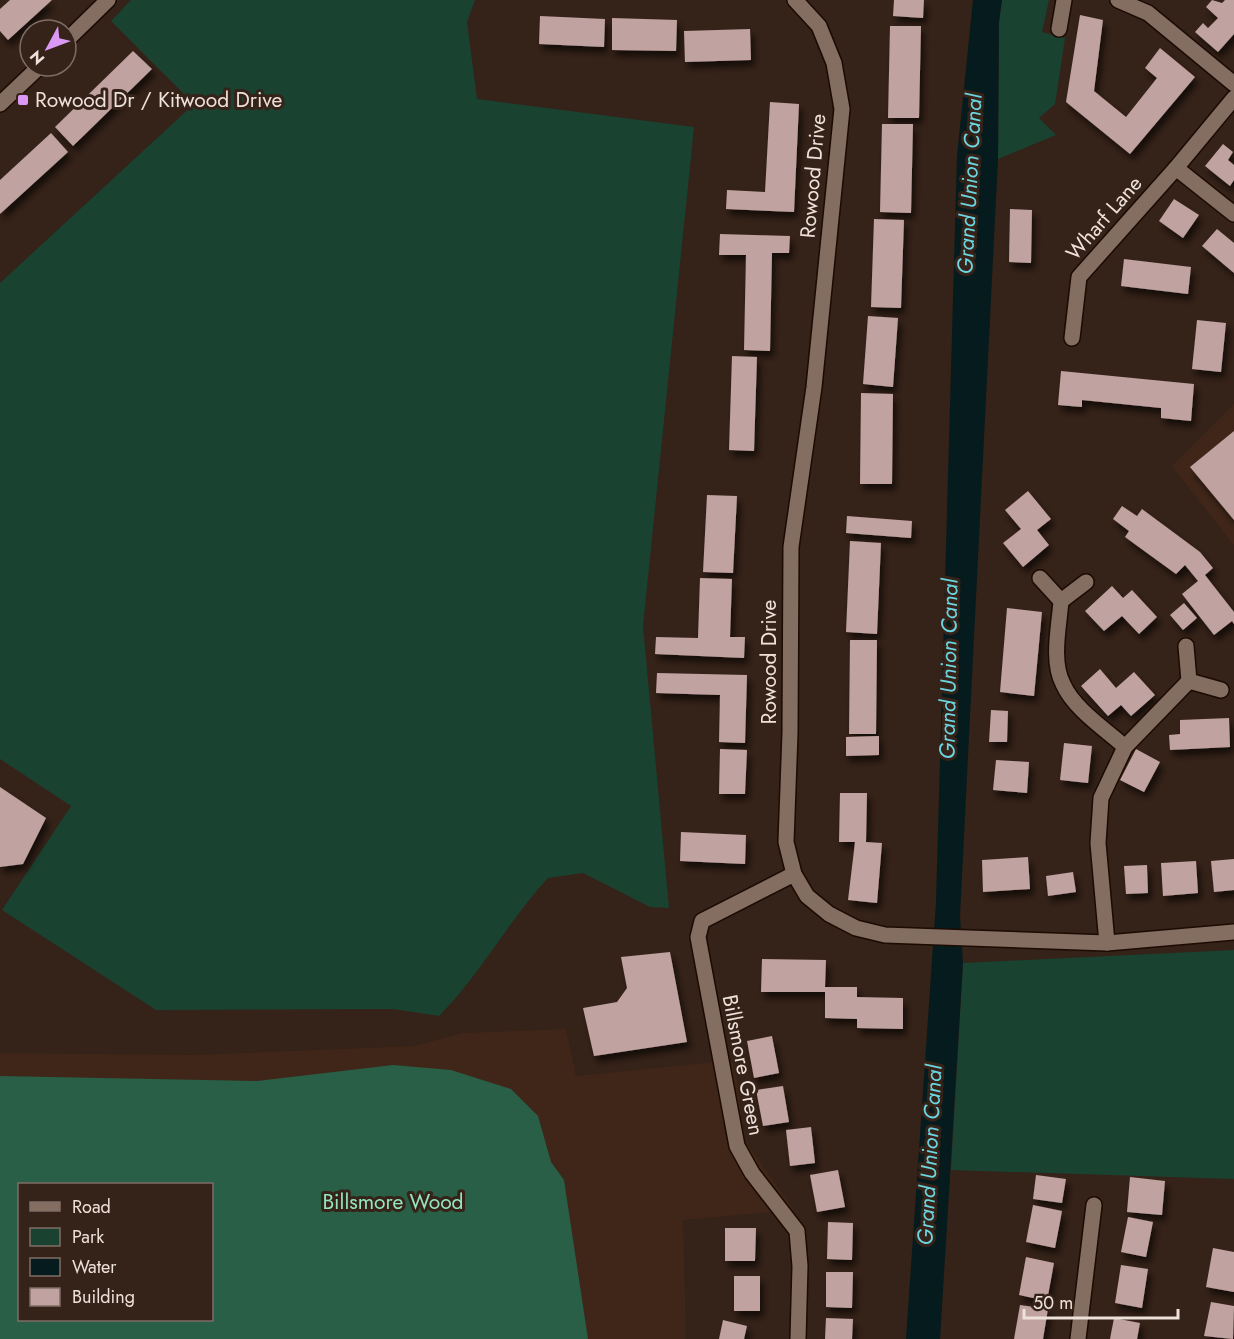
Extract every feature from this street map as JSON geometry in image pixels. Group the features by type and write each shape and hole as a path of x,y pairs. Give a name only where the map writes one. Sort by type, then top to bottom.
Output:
{"street":[{"path":"78,29 108,0"},
{"name":"Rowood Drive","path":"795,0 819,26 834,63 842,109 814,387 791,547 786,842 794,874 807,896 829,914 856,928 885,935 1107,943 1234,932"},
{"path":"1059,29 1064,0"},
{"path":"1119,0 1148,13 1234,84"},
{"path":"0,104 27,78"},
{"name":"Wharf Lane","path":"1072,338 1079,277 1176,168 1234,98"},
{"path":"1176,168 1234,214"},
{"path":"1040,578 1061,602 1057,661 1062,684 1072,699 1125,747"},
{"path":"1061,602 1086,582"},
{"path":"1107,943 1098,843 1101,798 1125,747 1189,681 1186,645"},
{"path":"1189,681 1221,690"},
{"name":"Billsmore Green","path":"794,874 702,921 698,937 737,1146 753,1173 797,1231 800,1266 798,1339"},
{"path":"1078,1339 1094,1206"}],"shaded area":[{"path":"1234,404 1234,545 1172,466"},
{"name":"Billsmore Wood","path":"566,1029 576,1076 734,1060 745,1141 794,1210 683,1220 686,1339 0,1339 0,1053 196,1055 414,1046 463,1033"}],"green space":[{"path":"131,0 475,0 467,22 477,99 694,127 643,626 669,908 650,907 583,873 548,878 468,983 439,1016 393,1009 156,1010 2,910 71,806 0,759 0,283 194,104 111,21"},
{"path":"1002,0 1049,0 1042,32 1065,38 1055,104 1039,118 1056,135 998,159 999,22"},
{"path":"1234,950 1234,1179 951,1170 963,963"},
{"name":"Billsmore Wood","path":"393,1065 451,1070 511,1089 538,1116 551,1162 564,1180 588,1339 0,1339 0,1076 257,1081"}],"water":[{"name":"Grand Union Canal","path":"973,0 1002,0 999,22 998,159 960,916 963,963 940,1339 906,1339 936,902 957,156"}],"building":[{"path":"10,0 52,0 32,18 18,18 18,31 8,40 0,31 0,9"},
{"path":"894,0 924,0 923,18 893,16"},
{"path":"1212,0 1222,3 1225,0 1234,0 1234,34 1218,52 1195,32 1203,23 1208,28 1218,18 1206,7"},
{"path":"1080,15 1103,20 1094,91 1126,117 1157,78 1145,68 1160,48 1195,77 1130,154 1066,102"},
{"path":"540,16 605,19 604,47 539,44"},
{"path":"612,18 677,20 676,51 612,50"},
{"path":"890,26 921,26 919,118 888,118"},
{"path":"750,29 751,60 685,62 684,31"},
{"path":"133,51 152,69 73,146 55,127"},
{"path":"770,102 799,104 794,212 726,209 727,190 765,192"},
{"path":"882,124 913,124 911,213 880,212"},
{"path":"51,133 68,152 0,214 0,180"},
{"path":"1223,144 1233,152 1228,160 1234,165 1234,180 1230,186 1205,166"},
{"path":"1174,199 1199,215 1183,238 1159,221"},
{"path":"1010,209 1032,210 1031,263 1009,262"},
{"path":"874,219 904,220 901,308 871,307"},
{"path":"1217,229 1234,243 1234,273 1202,246"},
{"path":"720,234 790,236 789,253 772,253 770,351 744,350 746,255 719,255"},
{"path":"1124,259 1191,267 1188,294 1121,286"},
{"path":"868,316 898,318 893,387 863,384"},
{"path":"1197,320 1226,323 1221,372 1192,369"},
{"path":"732,356 757,357 754,451 729,450"},
{"path":"1061,371 1194,384 1191,421 1161,418 1161,408 1082,400 1082,407 1058,405"},
{"path":"861,393 893,394 892,484 860,484"},
{"path":"1234,431 1234,520 1190,467"},
{"path":"1028,491 1051,519 1037,530 1049,545 1023,567 1003,543 1021,529 1005,510"},
{"path":"707,495 737,496 733,573 703,572"},
{"path":"1122,506 1137,516 1142,509 1200,552 1213,568 1205,575 1234,612 1234,624 1232,621 1214,635 1182,594 1198,581 1185,565 1176,574 1125,537 1129,531 1113,519"},
{"path":"847,516 912,521 911,538 846,533"},
{"path":"850,541 881,543 877,634 846,632"},
{"path":"700,578 732,579 730,637 745,637 744,658 655,654 656,637 698,638"},
{"path":"1112,586 1123,598 1132,590 1157,617 1139,634 1122,616 1104,631 1085,611"},
{"path":"1184,603 1197,618 1183,630 1170,615"},
{"path":"1007,608 1042,612 1034,696 1000,692"},
{"path":"850,640 877,640 876,734 849,734"},
{"path":"1100,669 1116,688 1134,672 1155,695 1131,716 1121,705 1108,716 1081,686"},
{"path":"657,673 747,675 745,743 719,742 720,695 656,693"},
{"path":"991,710 1008,711 1007,742 989,742"},
{"path":"1229,718 1230,747 1170,750 1169,735 1180,734 1180,720"},
{"path":"879,736 879,755 846,756 846,737"},
{"path":"1064,743 1092,746 1088,783 1060,780"},
{"path":"720,749 747,750 745,794 719,794"},
{"path":"1136,749 1160,762 1144,792 1120,780"},
{"path":"996,760 1029,762 1027,793 993,790"},
{"path":"0,787 46,818 23,864 0,867"},
{"path":"840,793 867,793 866,842 882,843 877,903 848,900 855,842 839,842"},
{"path":"681,832 746,835 745,864 680,861"},
{"path":"1028,857 1030,889 983,892 982,860"},
{"path":"1234,859 1234,890 1214,892 1211,861"},
{"path":"1196,861 1198,893 1163,896 1161,863"},
{"path":"1147,865 1148,893 1126,894 1124,866"},
{"path":"1073,872 1076,892 1048,896 1046,876"},
{"path":"670,952 687,1042 594,1056 583,1008 617,1002 627,988 621,957"},
{"path":"762,959 826,960 825,987 857,987 857,997 903,998 903,1029 857,1028 857,1019 825,1018 825,992 761,992"},
{"path":"772,1036 779,1073 754,1078 747,1041"},
{"path":"783,1086 789,1122 763,1126 756,1090"},
{"path":"811,1127 815,1163 790,1166 786,1130"},
{"path":"838,1170 845,1207 817,1212 810,1175"},
{"path":"1036,1175 1066,1179 1062,1203 1033,1199"},
{"path":"1130,1177 1165,1181 1162,1215 1127,1212"},
{"path":"1033,1205 1062,1211 1055,1248 1026,1242"},
{"path":"1128,1217 1153,1222 1146,1257 1121,1252"},
{"path":"828,1222 853,1223 852,1260 827,1259"},
{"path":"725,1228 756,1228 755,1261 725,1261"},
{"path":"1213,1248 1234,1252 1234,1292 1206,1287"},
{"path":"1026,1257 1054,1263 1047,1301 1019,1295"},
{"path":"1121,1265 1148,1269 1142,1308 1115,1303"},
{"path":"826,1272 853,1272 852,1308 826,1307"},
{"path":"734,1276 760,1276 760,1311 734,1311"},
{"path":"1211,1302 1234,1306 1233,1339 1204,1336"},
{"path":"1020,1305 1048,1309 1043,1339 1014,1339"},
{"path":"826,1318 853,1319 852,1339 825,1339"},
{"path":"1114,1318 1140,1323 1137,1339 1110,1339"},
{"path":"723,1320 747,1326 744,1339 719,1339"}],"place":[{"name":"Rowood Dr / Kitwood Drive","path":"23,100"}]}
